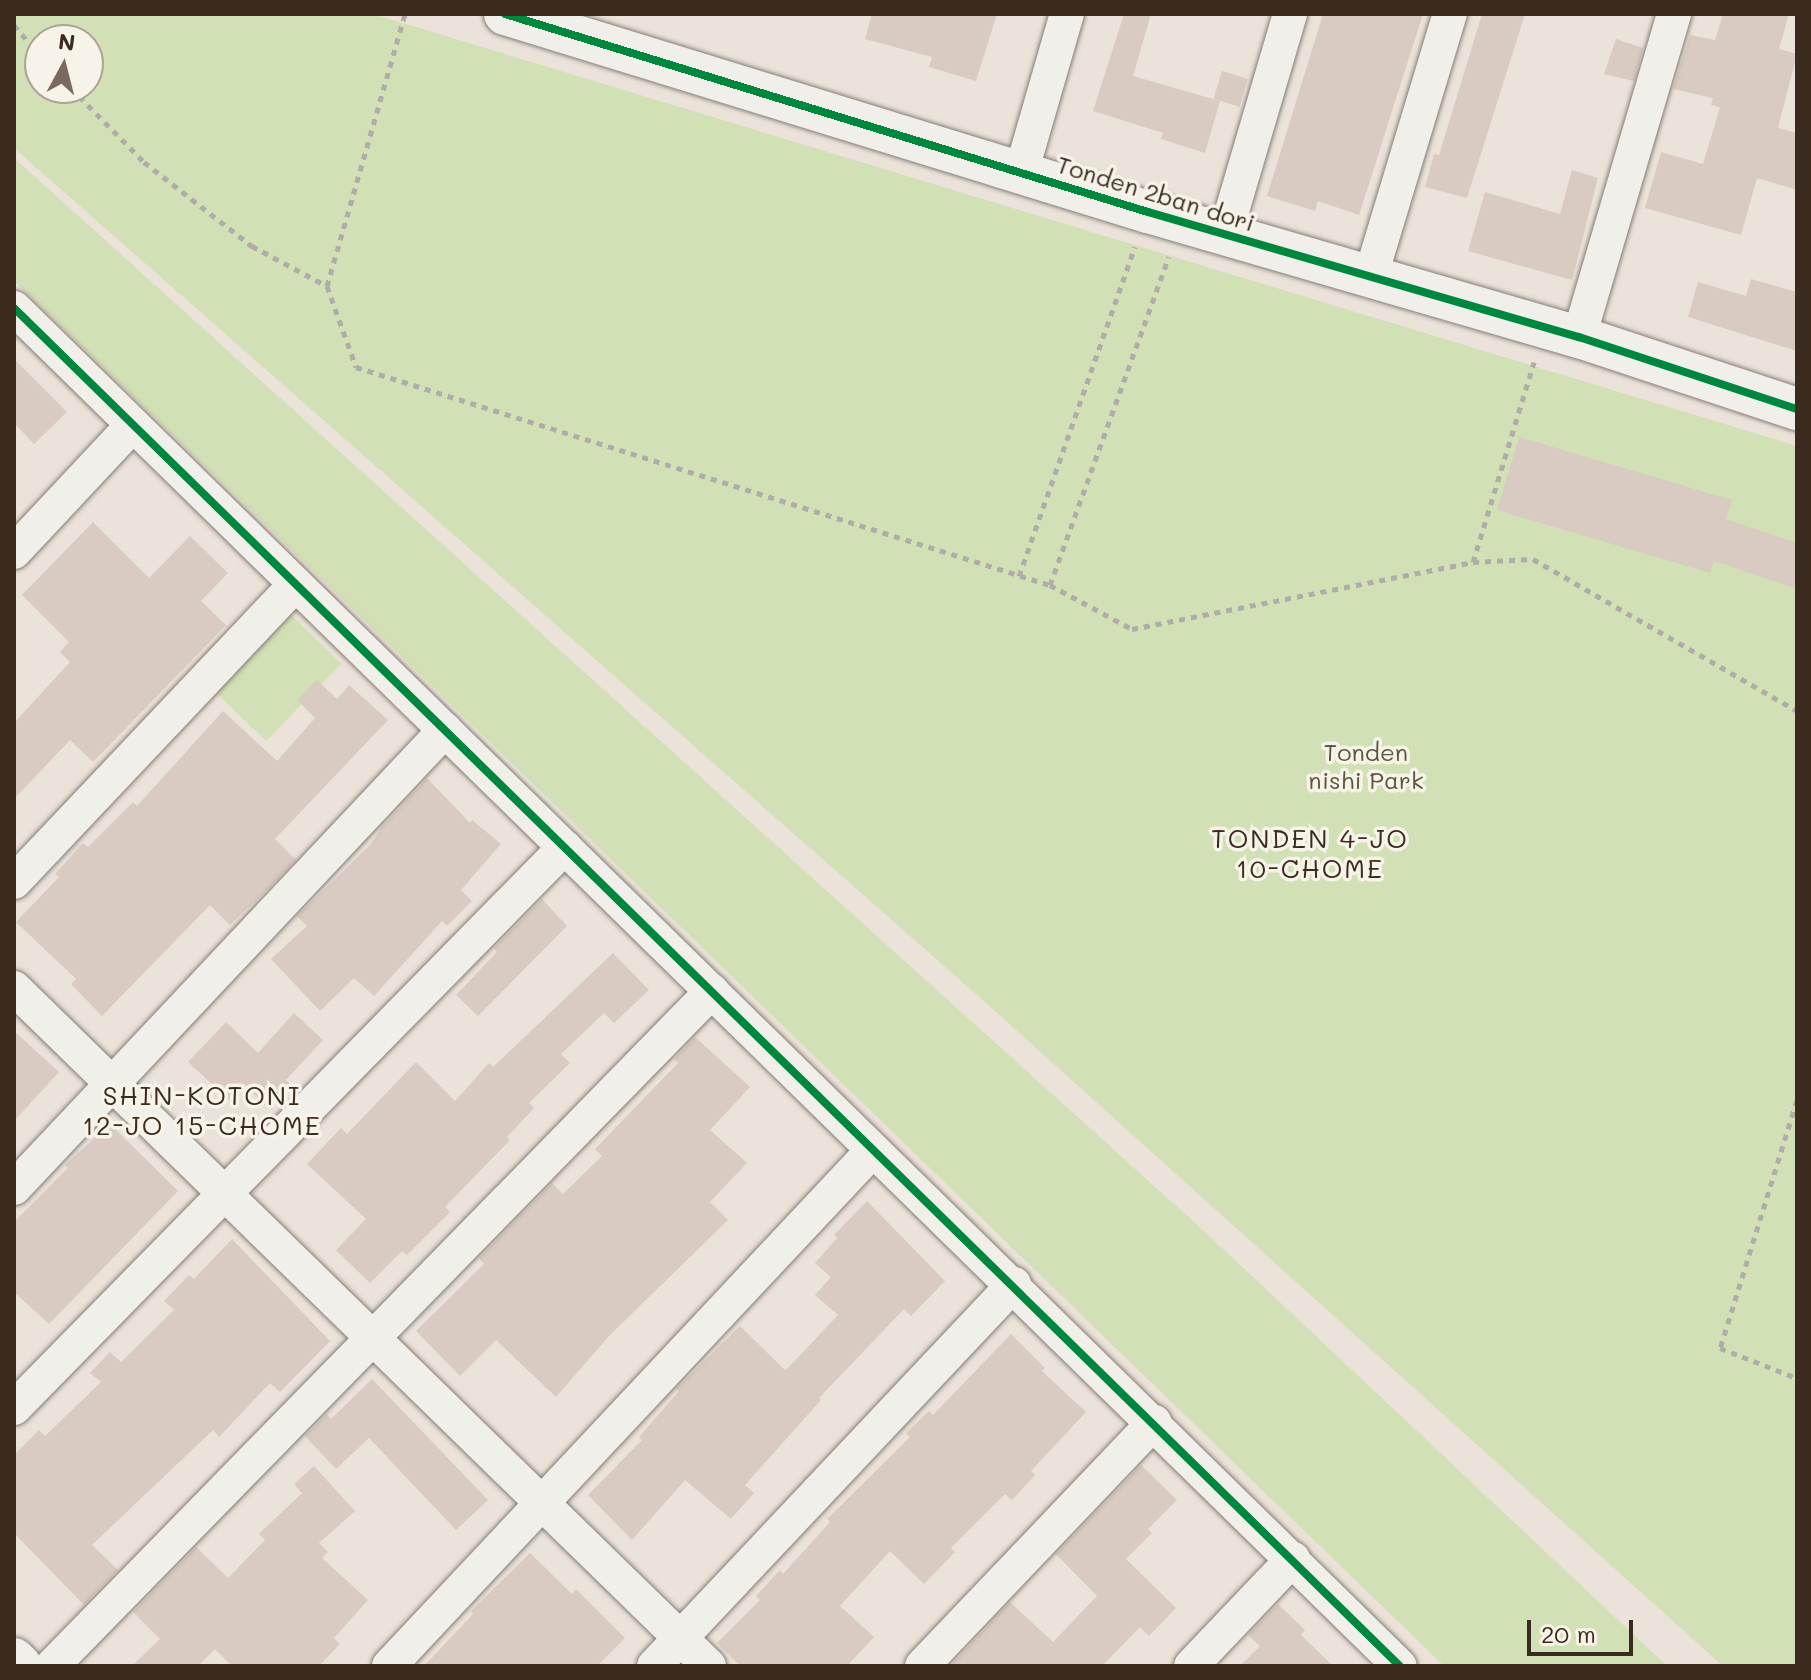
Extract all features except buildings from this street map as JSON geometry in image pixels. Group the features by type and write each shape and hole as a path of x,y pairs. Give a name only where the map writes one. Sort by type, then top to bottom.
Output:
{"street":[{"name":"Tonden 2ban dori","path":"505,14 1165,217 1562,332 1797,409"},
{"path":"1021,173 1067,14"},
{"path":"1225,235 1290,14"},
{"path":"1371,275 1450,14"},
{"path":"1562,332 1674,14"},
{"path":"14,308 873,1150 1014,1284 1400,1666"},
{"path":"14,552 133,425"},
{"path":"14,882 296,584"},
{"path":"14,1188 445,730"},
{"path":"14,1408 565,847"},
{"path":"14,988 709,1666"},
{"path":"52,1666 712,991"},
{"path":"389,1666 873,1150"},
{"path":"654,1666 1014,1284"},
{"path":"922,1666 1154,1422"},
{"path":"1191,1666 1293,1559"},
{"path":"14,1659 21,1666"}],"path":[{"path":"405,14 327,286 356,367 1050,585 1132,629 1473,562 1533,559 1797,711"},
{"path":"87,104 144,162 252,246 327,286"},
{"path":"1019,576 1165,217"},
{"path":"1050,585 1165,217"},
{"path":"1473,562 1562,332"},
{"path":"1797,1100 1720,1348 1797,1378"}],"green space":[{"name":"Tonden nishi Park","path":"14,14 373,14 1797,446 1797,1666 1723,1666 976,994 14,148"},
{"path":"14,158 1205,1232 1667,1666 1444,1666 14,281"},
{"path":"288,612 341,663 266,741 213,690"}],"cycle path":[{"path":"505,14 1148,212 1579,337 1797,409"},
{"path":"14,308 1400,1666"}],"district":[{"name":"TONDEN 4-JO 10-CHOME","path":"1310,854"},
{"name":"SHIN-KOTONI 12-JO 15-CHOME","path":"202,1111"}]}
